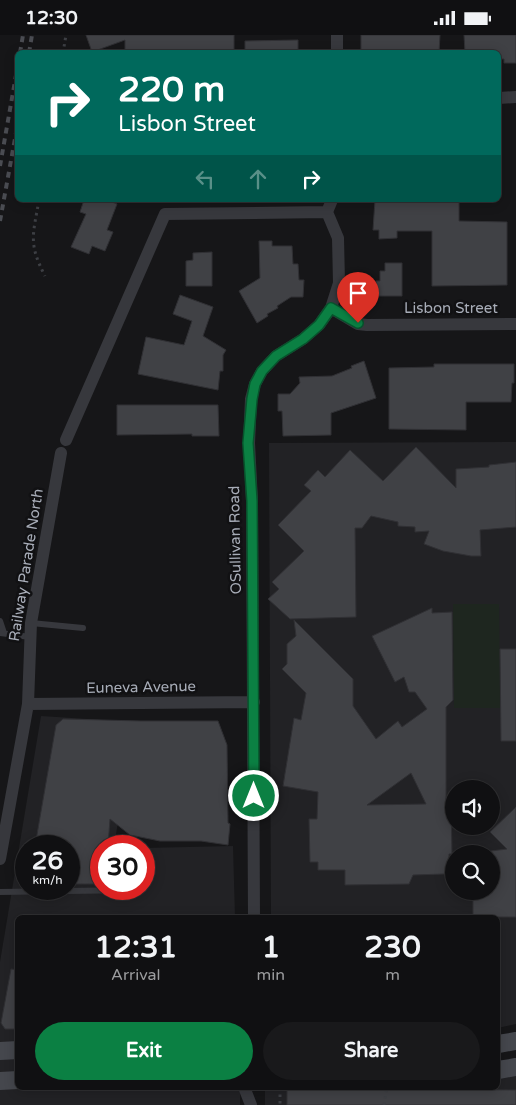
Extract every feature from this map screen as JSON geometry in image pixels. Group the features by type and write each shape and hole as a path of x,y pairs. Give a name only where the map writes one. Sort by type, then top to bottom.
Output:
{"street":[{"path":"337,35 338,50"},
{"path":"501,97 516,97"},
{"path":"66,440 164,214 329,206"},
{"name":"OSullivan Road","path":"254,915 252,501 248,443 252,399 255,384 262,371 276,356 303,339 319,325 331,308 339,283 338,238 329,206"},
{"name":"Lisbon Street","path":"331,308 358,323 368,325 516,324"},
{"name":"Railway Parade North","path":"0,859 28,704 31,623 61,453"},
{"name":"Euneva Avenue","path":"28,704 254,702"},
{"path":"500,1044 516,1041"},
{"path":"0,1051 15,1051"},
{"path":"500,1071 516,1067"},
{"path":"0,1081 15,1080"},
{"path":"245,1090 251,1105"}],"lane":[{"path":"0,621 2,633 30,637"},
{"path":"31,623 83,628"},
{"path":"0,892 90,891"}],"path":[{"path":"64,50 66,35"},
{"path":"38,202 32,241 36,260 44,276"},
{"path":"280,1090 280,1105"},
{"path":"384,1105 386,1090"}],"shaded area":[{"path":"516,442 516,1024 500,1028 500,915 271,915 269,443"},
{"path":"453,604 499,604 500,708 454,708"},
{"path":"41,716 135,722 116,835 90,835 90,900 155,900 155,848 233,846 235,915 15,915 15,1090 240,1090 240,1105 0,1105 0,962 15,872 15,900 80,900 80,835 21,835"},
{"path":"516,1073 516,1105 265,1105 265,1090 500,1090 500,1077"}],"building":[{"path":"86,35 234,35 234,50 125,50 125,40 98,50 91,50"},
{"path":"361,35 440,35 439,50 361,50"},
{"path":"464,35 516,35 516,63 504,63 504,59 501,59 501,50 465,50"},
{"path":"298,40 298,50 245,50 245,41"},
{"path":"83,202 112,202 117,204 107,230 113,232 105,251 92,246 89,254 71,247 86,214 80,212"},
{"path":"375,202 459,202 459,221 507,222 507,285 432,286 432,231 397,231 397,238 379,239 379,230 373,230"},
{"path":"259,241 272,241 272,246 292,246 293,264 298,264 299,280 304,280 303,297 291,297 257,323 239,291 260,278"},
{"path":"212,252 212,286 186,286 186,261 193,260 193,253"},
{"path":"385,263 402,263 402,296 376,296 376,281 380,281 380,271 385,271"},
{"path":"180,295 213,307 203,336 226,350 223,355 223,371 220,371 218,390 138,374 146,337 184,345 192,321 173,314"},
{"path":"364,361 376,398 331,413 331,435 283,436 282,411 278,411 278,394 290,394 300,383 299,377 332,376"},
{"path":"434,364 514,364 511,402 466,402 466,430 389,429 389,368 434,367"},
{"path":"117,405 218,405 219,436 192,436 192,434 117,435"},
{"path":"416,447 456,488 456,469 489,467 489,465 516,462 516,527 480,530 481,556 471,556 443,551 424,544 429,531 415,532 415,527 398,526 398,522 371,516 362,528 355,528 356,617 290,619 268,599 279,589 272,582 304,551 278,525 311,491 304,485 318,470 325,477 350,450 383,481"},
{"path":"432,608 432,613 452,612 453,700 446,707 445,780 445,835 452,835 452,845 445,845 445,873 413,875 409,884 345,885 345,870 318,870 318,862 310,862 309,819 317,819 318,792 283,786 294,718 301,720 306,693 282,669 287,664 287,644 296,636 294,620 353,679 353,706 376,739 398,721 402,727 427,709 415,692 409,692 404,677 395,682 372,636","holes":["411,773 426,804 367,805"]},
{"path":"500,649 516,649 516,741 501,741"},
{"path":"63,719 218,721 227,745 228,823 230,824 228,845 201,841 160,841 155,840 155,835 130,835 110,819 109,835 90,835 90,884 80,884 80,835 37,835 56,725"},
{"path":"516,807 516,917 473,915 473,900 500,900 500,850 507,849 493,835 500,835 500,822"},
{"path":"11,969 15,970 15,1029 5,1029 1,1023"},
{"path":"287,1090 516,1090 516,1105 287,1105"}],"railway":[{"path":"20,50 23,35"},
{"path":"30,50 32,35"},
{"path":"0,166 15,81"},
{"path":"0,221 15,138"}],"route":[{"path":"254,796 252,501 248,443 255,384 262,371 276,356 303,339 319,325 331,308 358,323"}]}
